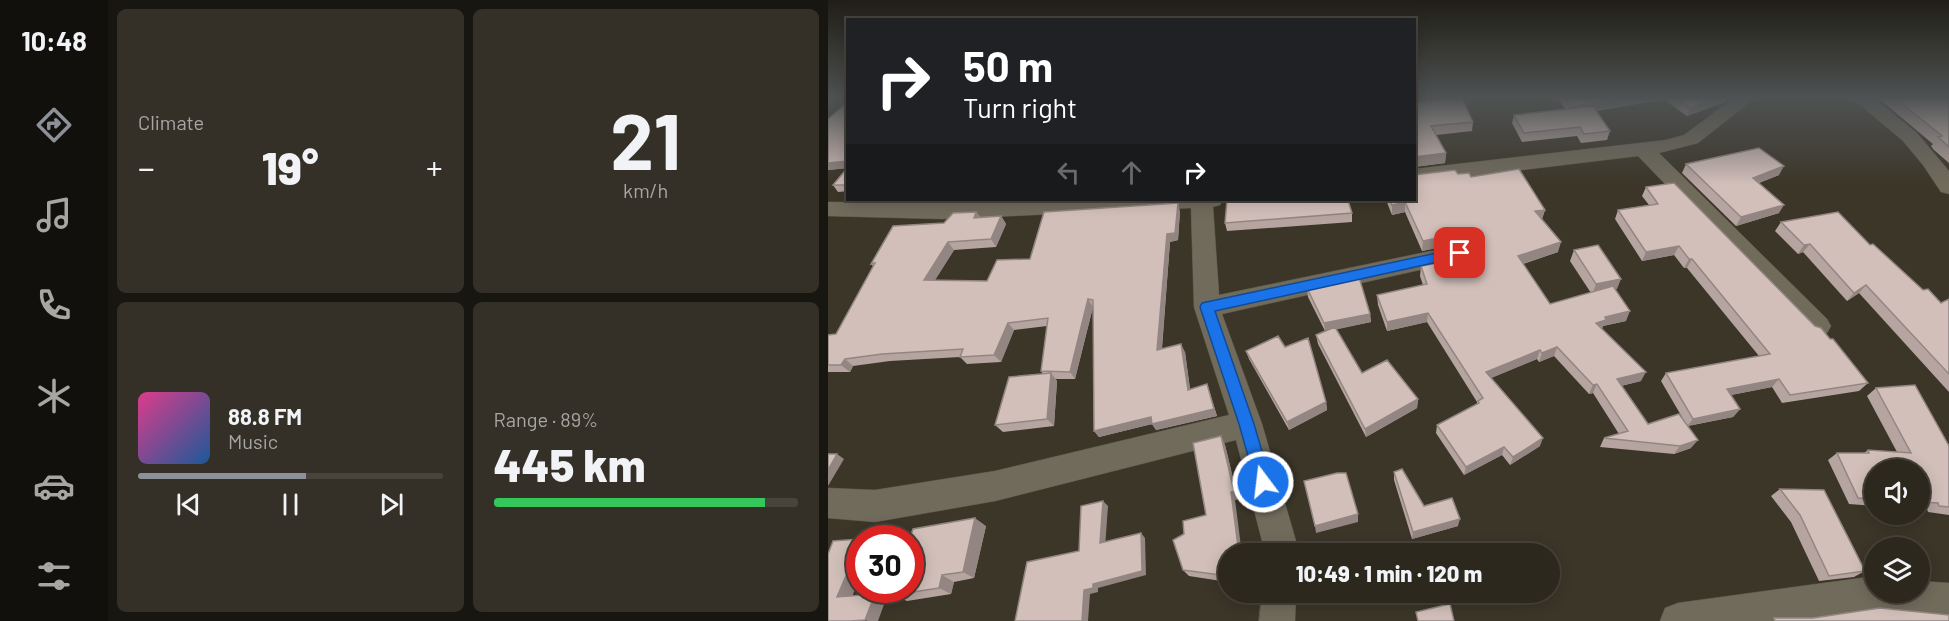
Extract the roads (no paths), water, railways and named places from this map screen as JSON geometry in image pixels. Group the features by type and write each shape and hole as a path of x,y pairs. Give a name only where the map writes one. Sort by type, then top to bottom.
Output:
{"street":[{"path":"1416,176 1667,146 1691,139 1707,127"},
{"path":"1902,127 1922,149 1949,187"},
{"path":"1643,149 1818,326"},
{"path":"828,209 911,204 942,211 1185,201"},
{"path":"1205,201 1207,307 1246,424 1279,543"},
{"path":"1207,307 1460,253"},
{"path":"828,503 875,506 995,486 1246,424"},
{"path":"1678,621 1868,594 1949,600"},
{"path":"1277,621 1278,603"}]}
